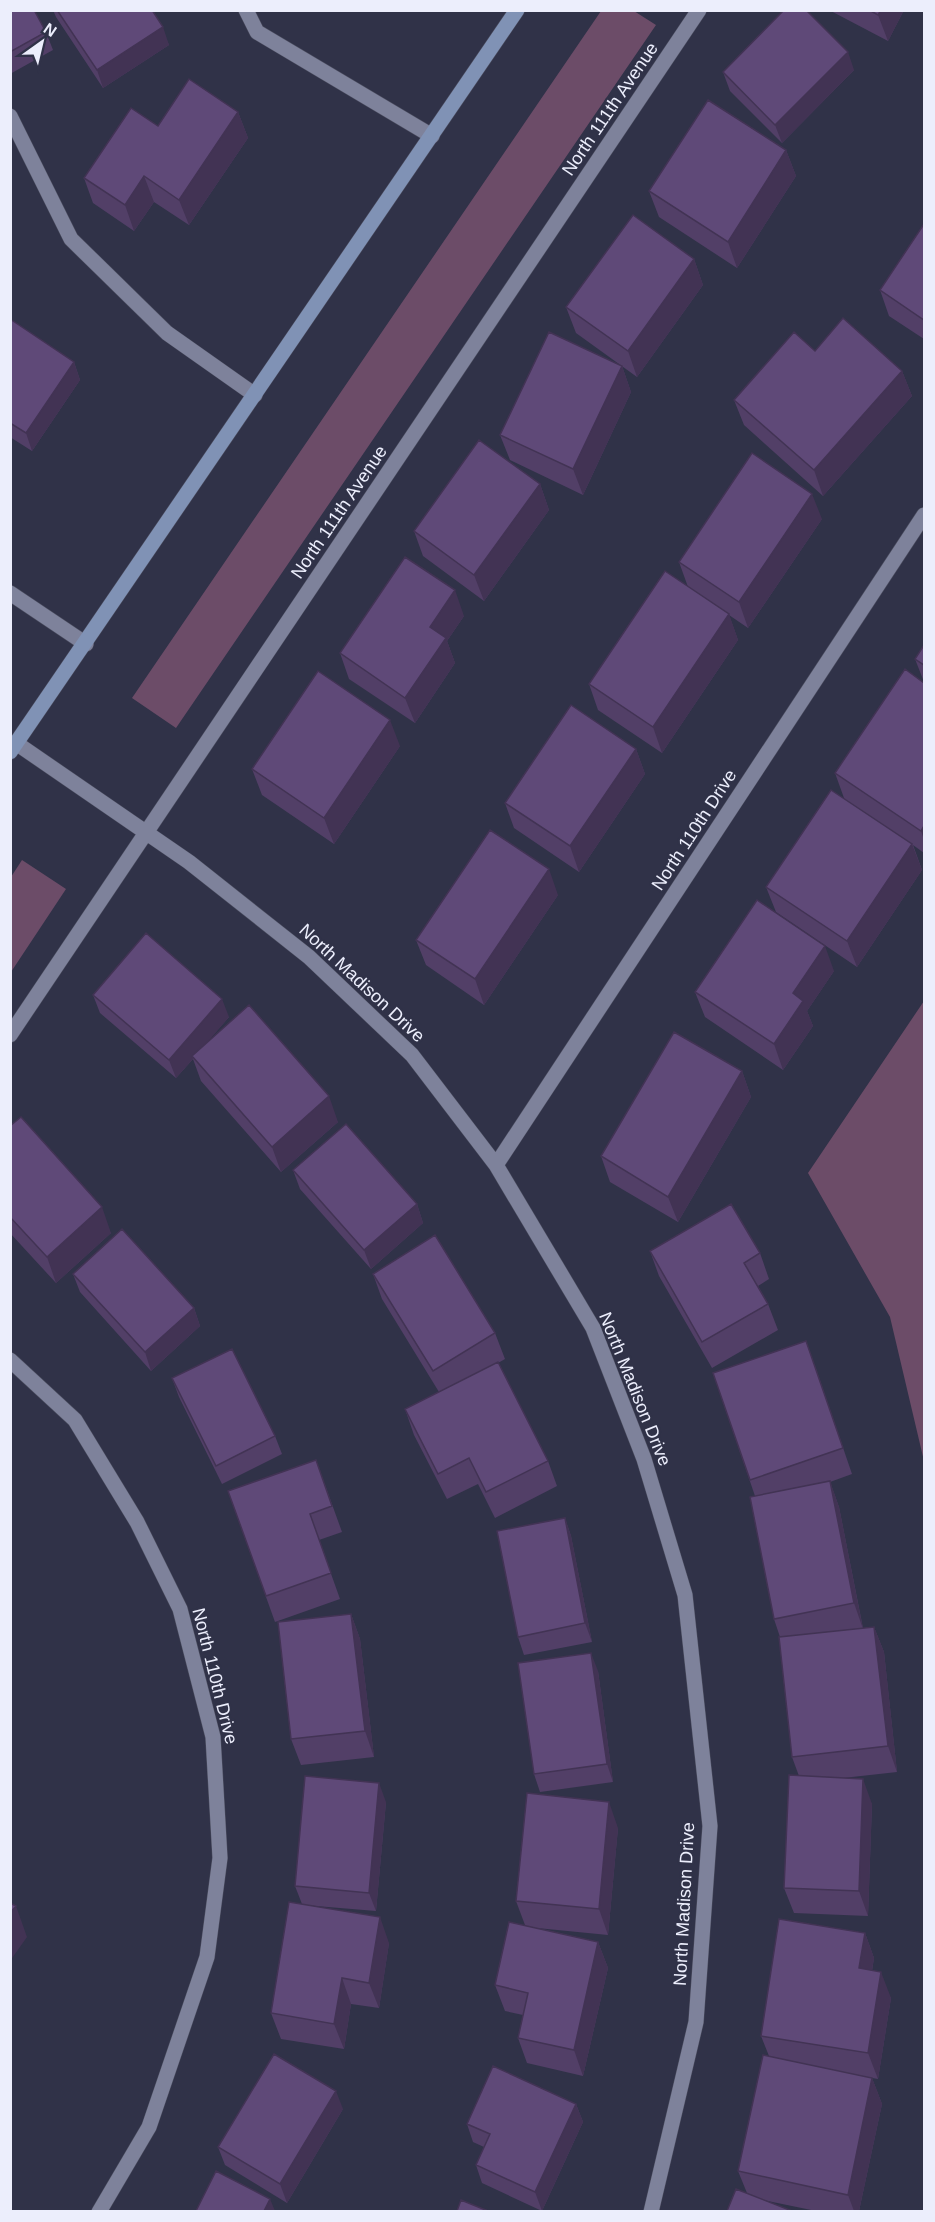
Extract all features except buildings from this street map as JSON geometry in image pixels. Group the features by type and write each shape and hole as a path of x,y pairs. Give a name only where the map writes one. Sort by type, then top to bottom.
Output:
{"street":[{"path":"246,10 257,32 432,136"},
{"path":"13,748 517,10"},
{"name":"North 111th Avenue","path":"10,1035 699,10"},
{"path":"10,116 71,239 167,333 255,395"},
{"name":"North 110th Drive","path":"496,1165 924,515"},
{"path":"10,593 86,644"},
{"name":"North Madison Drive","path":"13,748 189,862 309,957 412,1055 496,1165 593,1328 644,1459 685,1595 710,1826 696,2022 651,2211"},
{"name":"North 110th Drive","path":"10,1360 75,1420 137,1522 180,1609 213,1737 220,1858 207,1957 149,2127 99,2211"}],"shaded area":[{"path":"601,11 634,11 656,25 176,728 132,698"},
{"path":"22,860 66,889 11,972 11,877"},
{"path":"924,1001 924,1461 890,1317 808,1173"}]}
